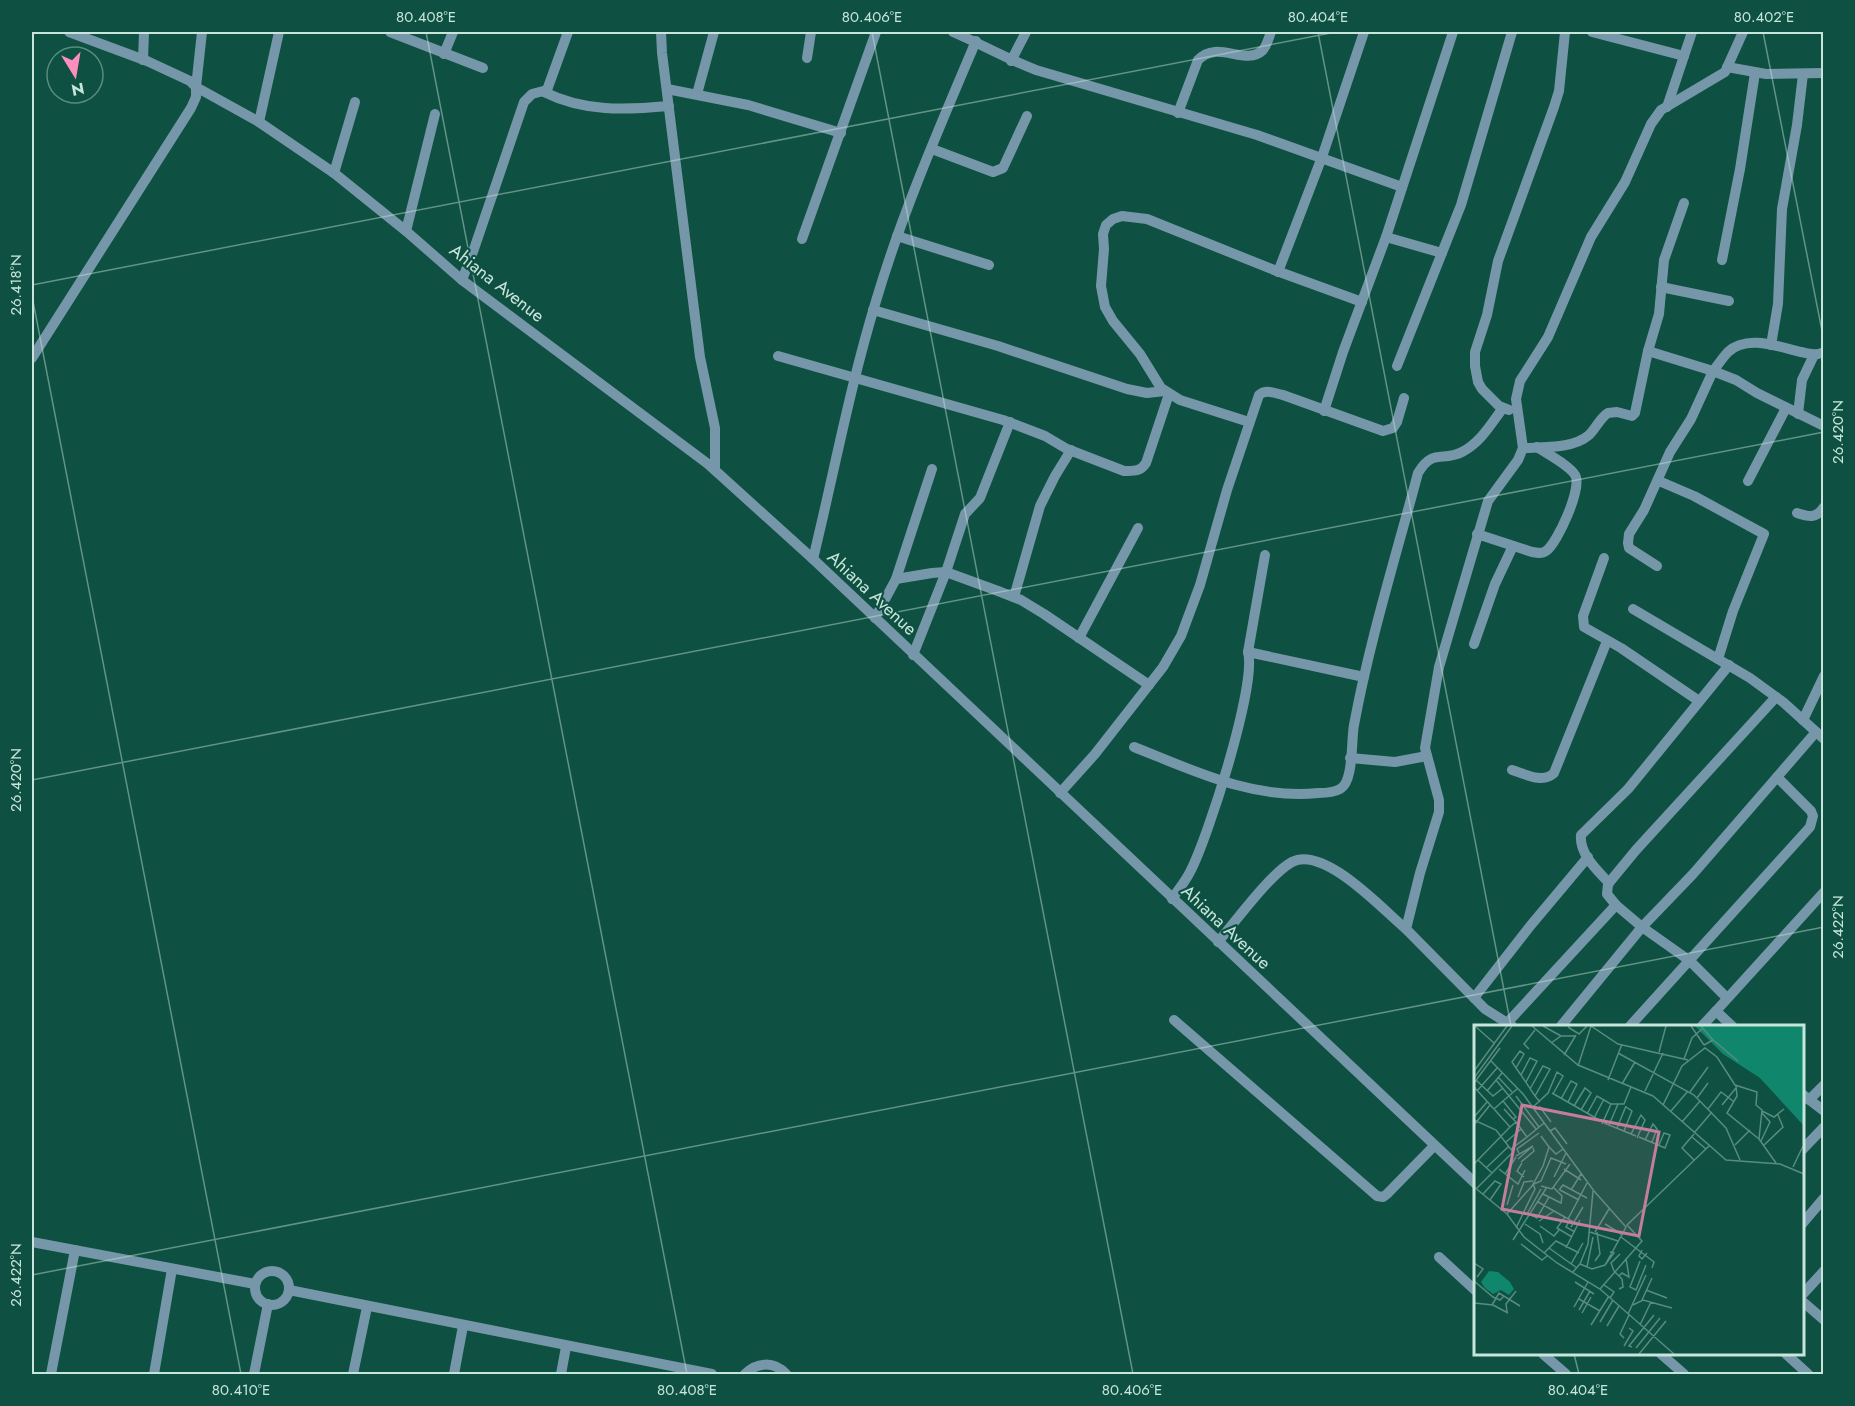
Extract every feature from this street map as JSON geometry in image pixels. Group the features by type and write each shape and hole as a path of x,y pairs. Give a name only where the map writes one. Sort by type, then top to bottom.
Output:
{"street":[{"name":"Ahiana Avenue","path":"69,32 84,35 190,81 196,87 259,122 334,173 462,280 715,470 813,559 1474,1183"},
{"path":"143,60 144,32"},
{"path":"32,357 191,108 196,98 202,32"},
{"path":"259,122 279,32"},
{"path":"390,32 483,68"},
{"path":"444,54 453,32"},
{"path":"544,92 549,86 568,32"},
{"path":"661,32 700,357 715,428 715,470"},
{"path":"697,94 714,32"},
{"path":"807,58 811,32"},
{"path":"802,239 876,32"},
{"path":"953,32 976,41 1011,61 1257,135 1402,187"},
{"path":"1011,61 1026,32"},
{"path":"1178,113 1198,60 1204,54 1218,51 1247,56 1256,54 1263,50 1271,32"},
{"path":"1278,272 1322,158 1364,32"},
{"path":"1324,411 1386,237 1453,32"},
{"path":"1397,366 1461,205 1512,32"},
{"path":"1517,413 1503,408 1489,398 1478,382 1474,366 1475,352 1487,315 1498,261 1556,99 1565,32"},
{"path":"1592,32 1624,36 1684,56"},
{"path":"1667,107 1692,32"},
{"path":"1406,929 1439,812 1439,800 1427,756 1425,737 1439,667 1488,501 1518,460 1523,448 1516,399 1520,381 1548,337 1591,237 1625,182 1651,124 1661,110 1725,72 1743,32"},
{"path":"813,559 855,376 873,310 897,236 976,41"},
{"path":"1727,67 1755,73 1824,73"},
{"path":"1722,260 1740,169 1755,73"},
{"path":"1772,345 1779,294 1782,209 1797,125 1803,74"},
{"path":"667,89 748,105 841,133"},
{"path":"462,280 524,102 532,94 544,92 569,103 601,109 630,110 669,106"},
{"path":"334,173 354,102"},
{"path":"406,231 435,114"},
{"path":"932,149 993,172 999,171 1003,168 1027,116"},
{"path":"1523,448 1555,446 1583,439 1608,413 1617,412 1633,416 1659,314 1664,260 1684,203"},
{"path":"1167,393 1105,307 1101,286 1103,234 1106,225 1113,219 1135,216 1147,219 1278,272 1362,302"},
{"path":"897,236 989,265"},
{"path":"1386,237 1442,253"},
{"path":"1661,287 1729,301"},
{"path":"873,310 998,346 1127,390 1167,393 1249,422"},
{"path":"1657,566 1629,548 1629,534 1659,481 1670,452 1691,419 1713,371 1728,352 1750,343 1819,353 1802,380 1798,414"},
{"path":"1648,351 1736,380 1824,426"},
{"path":"778,356 855,376 1010,422 1124,471 1142,469 1146,463 1167,393"},
{"path":"1060,793 1095,754 1149,685 1169,657 1188,619 1256,400 1263,392 1283,395 1324,411 1389,430 1397,422 1404,398"},
{"path":"1134,747 1223,781 1273,793 1306,795 1333,792 1346,785 1349,777 1354,726 1364,677 1418,472 1430,458 1452,455 1473,445 1503,408"},
{"path":"1748,481 1786,408"},
{"path":"914,655 946,573 964,514 980,498 1010,422"},
{"path":"1477,534 1532,552 1547,551 1564,522 1576,491 1576,476 1537,447"},
{"path":"1014,597 1040,506 1071,450"},
{"path":"875,618 896,579 932,469"},
{"path":"1659,481 1694,496 1764,534 1733,611 1718,659"},
{"path":"1797,513 1814,517 1824,507"},
{"path":"1079,638 1138,528"},
{"path":"1474,644 1495,584 1513,546"},
{"path":"1172,899 1196,860 1223,781 1248,684 1251,662 1248,652 1265,555"},
{"path":"1605,558 1583,616 1584,627 1622,648 1699,701"},
{"path":"896,579 946,573 1014,597 1044,614 1149,685"},
{"path":"1563,1025 1642,927 1693,874 1777,777 1820,735 1776,697 1729,665 1633,609"},
{"path":"1512,770 1539,778 1551,777 1554,773 1607,641"},
{"path":"1248,652 1364,677"},
{"path":"1609,883 1588,857 1581,839 1584,832 1628,789 1729,665"},
{"path":"1803,720 1824,676"},
{"path":"1726,997 1690,961 1642,927 1616,905 1607,894 1609,883 1636,850 1776,697"},
{"path":"1350,758 1395,762 1427,756"},
{"path":"1631,1025 1810,827 1813,816 1811,811 1777,777"},
{"path":"1474,998 1588,857"},
{"path":"1218,942 1274,876 1291,862 1308,859 1322,862 1346,878 1406,929 1485,1009 1510,1024 1616,905"},
{"path":"1703,1025 1824,892"},
{"path":"1716,1011 1731,1025"},
{"path":"1173,1020 1377,1196 1383,1197 1387,1194 1434,1146"},
{"path":"1824,1085 1806,1097 1824,1112"},
{"path":"1804,1149 1824,1126"},
{"path":"1804,1223 1824,1198"},
{"path":"32,1242 255,1284"},
{"path":"51,1374 75,1250"},
{"path":"1439,1257 1474,1289"},
{"path":"154,1374 172,1269"},
{"path":"272,1270 285,1276 289,1283 289,1290 281,1302 275,1305 268,1304 257,1297 255,1284 263,1273 272,1270"},
{"path":"1804,1294 1824,1271"},
{"path":"289,1290 669,1370 712,1374"},
{"path":"1804,1302 1824,1320"},
{"path":"254,1374 268,1304"},
{"path":"353,1374 367,1307"},
{"path":"454,1374 463,1326"},
{"path":"561,1374 566,1347"},
{"path":"1546,1355 1566,1374"},
{"path":"1663,1355 1684,1374"},
{"path":"1787,1355 1808,1374"},
{"path":"745,1374 763,1364 773,1365 786,1374"}]}
